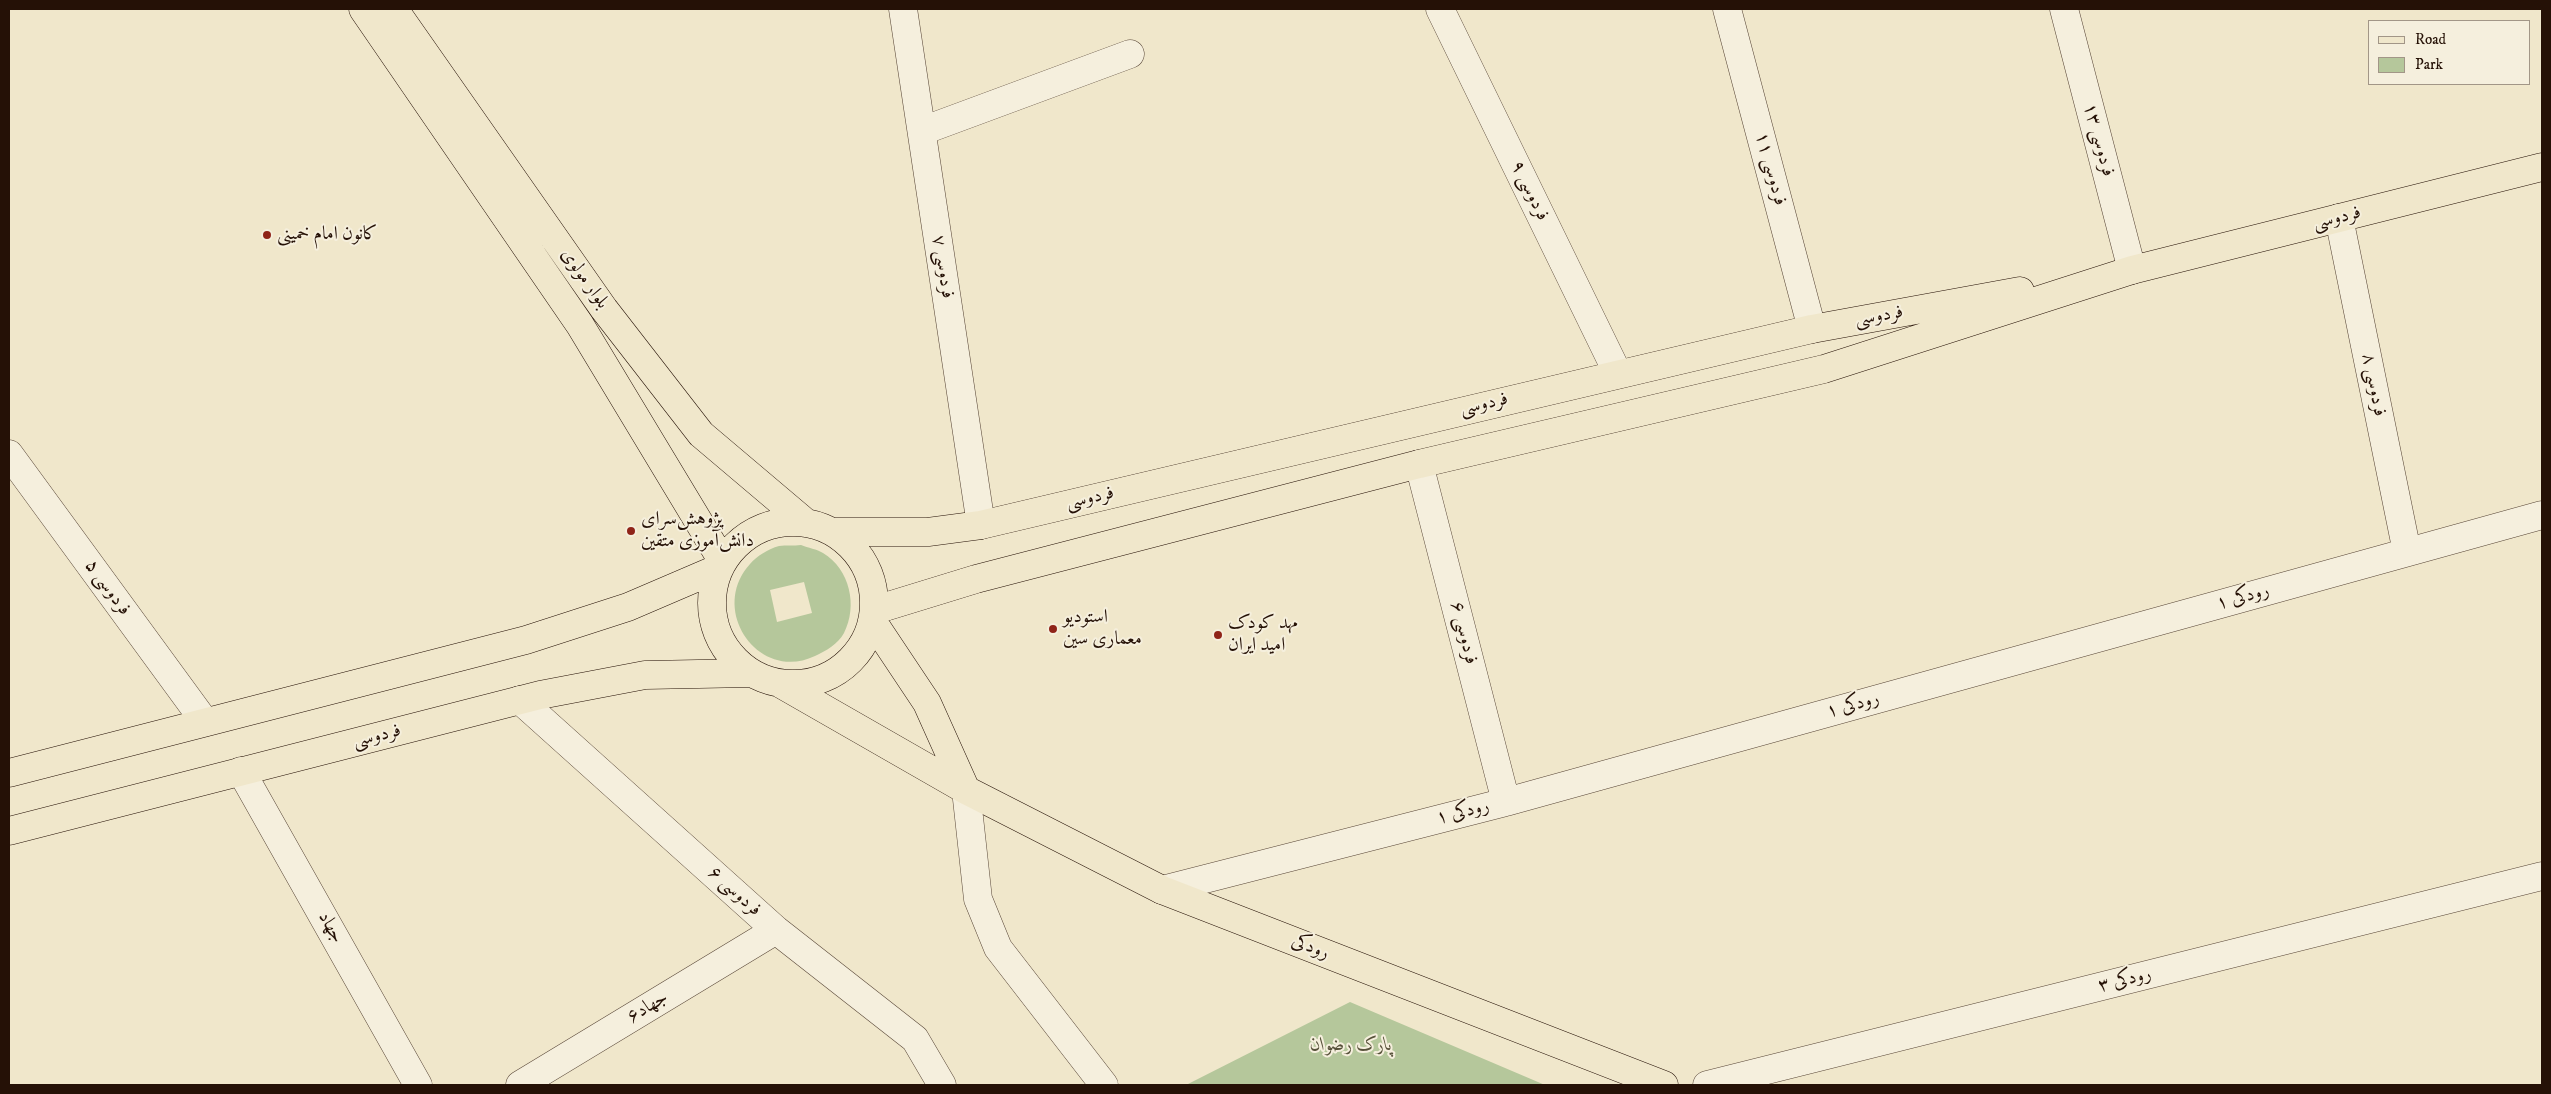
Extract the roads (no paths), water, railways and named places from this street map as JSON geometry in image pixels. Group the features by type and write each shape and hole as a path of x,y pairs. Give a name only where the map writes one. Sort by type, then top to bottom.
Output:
{"main road":[{"name":"بلوار مولوی","path":"378,11 701,434 805,522"},
{"name":"بلوار مولوی","path":"378,11 580,325 721,565"},
{"name":"فردوسی","path":"835,532 928,532 981,525 1812,329 2132,270 2542,166"},
{"name":"فردوسی","path":"874,616 976,579 1419,464 1824,369 2132,270"},
{"path":"805,522 835,532 858,553 872,580 874,616 860,650 839,671 811,682 781,684 751,673 728,653 715,627 712,597 721,565 744,538 773,524 805,522"},
{"path":"9,773 526,640 628,607 721,565"},
{"path":"874,616 927,703 966,790"},
{"name":"فردوسی","path":"9,830 520,700 645,675 751,673"},
{"name":"رودکی","path":"781,684 966,790 1162,890 1664,1085"}],"street":[{"name":"فردوسی ۷","path":"903,9 981,525"},
{"name":"فردوسی ۹","path":"1440,9 1618,374"},
{"name":"فردوسی ۱۱","path":"1727,9 1812,329"},
{"name":"فردوسی ۱۳","path":"2064,9 2132,270"},
{"path":"922,131 1130,54"},
{"name":"فردوسی ۸","path":"2339,218 2407,552"},
{"name":"فردوسی ۵","path":"9,454 206,722"},
{"name":"فردوسی ۶","path":"1419,464 1506,802"},
{"name":"رودکی ۱","path":"1162,890 1506,802 2542,515"},
{"name":"فردوسی ۶","path":"520,700 776,930 915,1039 942,1085"},
{"name":"جهاد","path":"241,772 418,1085"},
{"path":"966,790 978,899 998,948 1104,1085"},
{"name":"رودکی ۳","path":"1707,1085 2542,876"},
{"name":"جهاد۶","path":"520,1085 776,930"}],"place":[{"name":"کانون امام خمینی","path":"267,235"},
{"name":"پژوهش‌سرای دانش‌آموزی متقین","path":"631,531"},
{"name":"استودیو معماری سین","path":"1053,629"},
{"name":"مهد کودک امید ایران","path":"1218,635"}],"park label":[{"name":"پارک رضوان","path":"1351,1046"}]}
